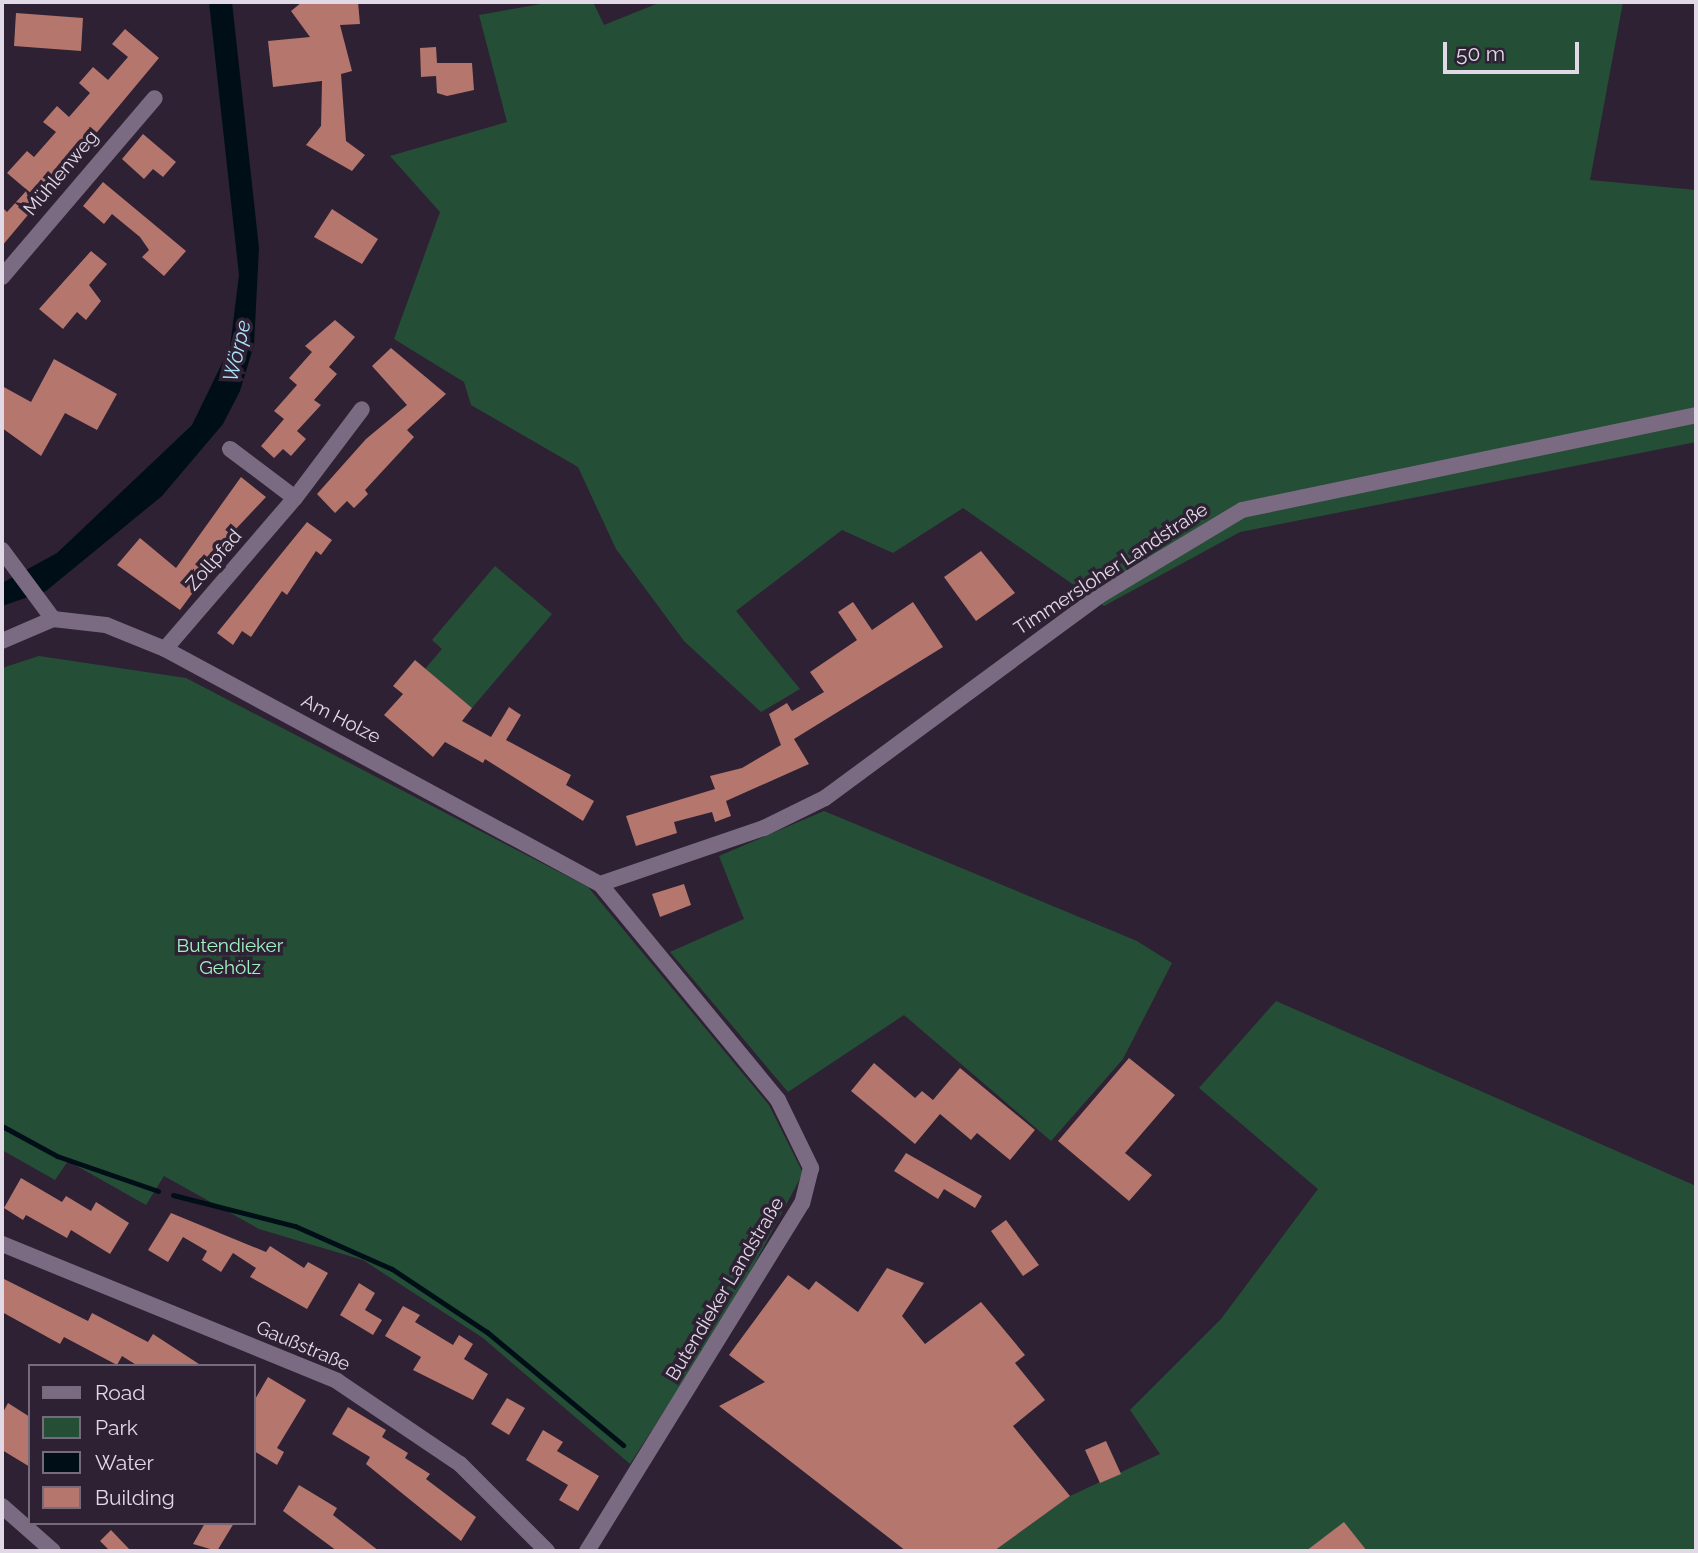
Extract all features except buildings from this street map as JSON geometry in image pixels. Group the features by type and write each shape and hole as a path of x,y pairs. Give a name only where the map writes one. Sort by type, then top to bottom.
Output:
{"street":[{"name":"Mühlenweg","path":"2,278 155,98"},
{"name":"Zollpfad","path":"165,649 295,498 362,409"},
{"name":"Timmersloher Landstraße","path":"600,884 764,828 825,798 1099,596 1242,510 1696,415"},
{"path":"230,449 295,498"},
{"path":"2,550 53,619 2,641"},
{"name":"Am Holze","path":"53,619 106,625 165,649 600,884"},
{"name":"Butendieker Landstraße","path":"587,1551 777,1248 802,1203 811,1168 778,1100 600,884"},
{"name":"Gaußstraße","path":"2,1244 337,1381 460,1464 547,1551"},
{"path":"2,1506 54,1551"}],"green space":[{"path":"552,2 593,2 604,25 661,2 1623,2 1590,180 1696,190 1696,442 1240,532 1104,606 963,508 893,553 842,530 736,611 800,689 761,712 684,641 616,549 578,467 471,405 464,382 394,339 440,212 390,156 507,122 479,15"},
{"path":"495,566 552,614 472,708 425,669 442,649 432,640"},
{"name":"Butendieker Gehölz","path":"39,656 186,678 588,887 769,1105 803,1173 731,1308 630,1464 483,1338 363,1260 259,1229 164,1176 146,1205 68,1161 55,1180 2,1150 2,668"},
{"path":"824,811 1137,941 1172,963 1123,1059 1051,1141 904,1015 788,1092 670,952 744,919 719,856"},
{"path":"1276,1001 1696,1186 1696,1551 994,1551 1070,1496 1160,1454 1130,1410 1221,1319 1318,1189 1199,1088"}],"water":[{"name":"Wörpe","path":"209,2 232,2 259,248 254,345 240,391 223,424 162,496 46,591 2,606 2,583 57,553 192,425 230,347 239,275"}],"waterway":[{"path":"2,1126 57,1156 158,1191"},
{"path":"173,1195 295,1226 392,1269 487,1332 623,1445"}]}
